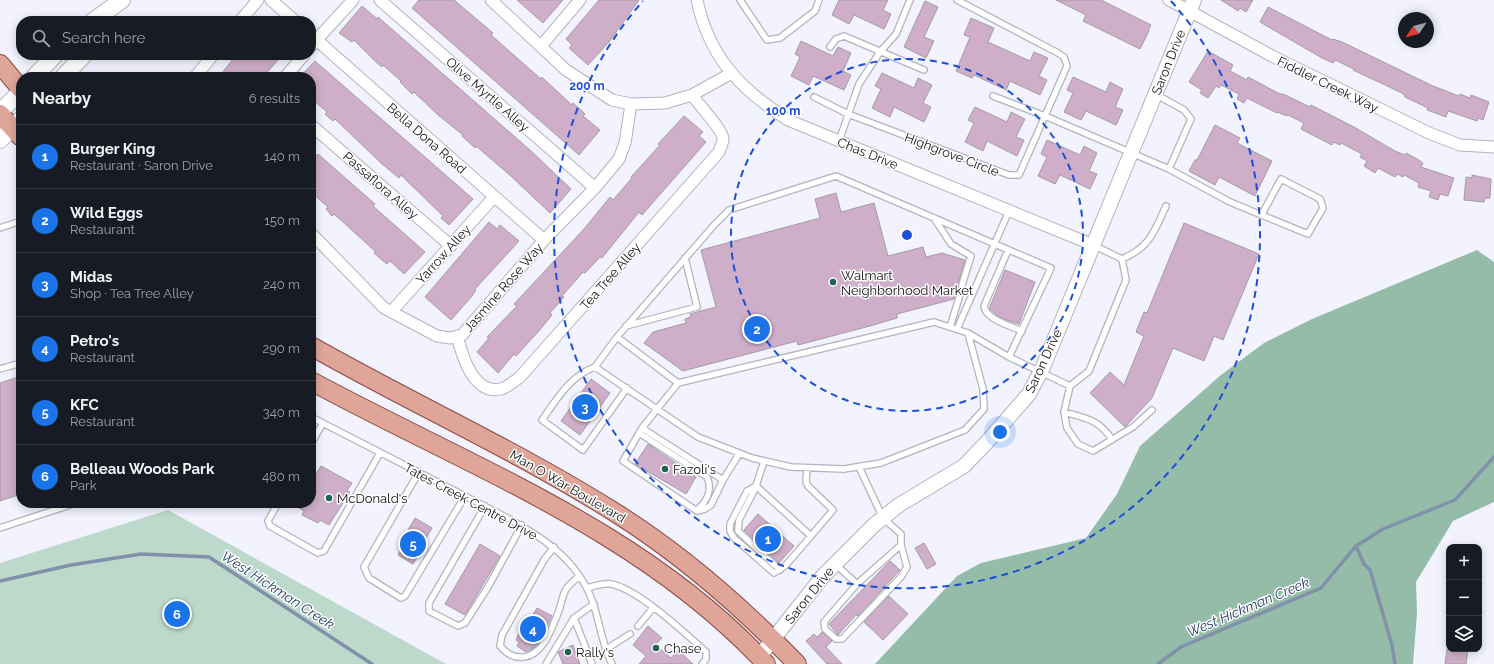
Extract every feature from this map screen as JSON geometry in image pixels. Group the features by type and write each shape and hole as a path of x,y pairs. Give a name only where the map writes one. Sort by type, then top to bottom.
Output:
{"main road":[{"path":"100,16 123,0"},
{"path":"112,16 123,0"},
{"path":"39,72 50,60"},
{"path":"67,72 79,60"},
{"path":"0,64 16,84"},
{"path":"16,95 0,113 16,126"},
{"path":"0,140 16,129"},
{"name":"Man O War Boulevard","path":"316,349 512,453 619,514 662,544 718,588 774,640 797,664"},
{"name":"Man O War Boulevard","path":"316,384 376,416 537,496 614,540 674,582 706,608 760,662"}],"street":[{"path":"244,16 258,0"},
{"path":"272,0 290,16"},
{"path":"316,37 352,0"},
{"name":"Olive Myrtle Alley","path":"380,0 595,188"},
{"path":"491,0 566,70 612,100 631,104 665,103 692,95 730,74"},
{"path":"541,46 580,0"},
{"name":"Chas Drive","path":"696,0 704,29 718,56 730,74 756,98 788,120 1093,245"},
{"name":"Fiddler Creek Way","path":"1168,0 1192,5 1272,56 1429,133 1460,145 1494,147"},
{"name":"Saron Drive","path":"760,662 774,640 834,564 899,505 964,466 1009,419 1029,394 1040,372 1192,5"},
{"name":"Bella Dona Road","path":"316,43 544,240"},
{"path":"199,72 209,60"},
{"path":"289,72 300,60"},
{"name":"Tea Tree Alley","path":"457,336 468,368 475,379 487,387 501,389 520,378 719,152 723,139 718,126 704,113 692,95"},
{"name":"Jasmine Rose Way","path":"316,238 376,301 391,312 437,336 450,338 462,335 544,240 595,188 619,159 625,143 631,104"},
{"name":"Passaflora Alley","path":"316,128 451,246"},
{"name":"Yarrow Alley","path":"391,312 494,197"}],"lane":[{"path":"740,0 767,40 780,38 815,11 818,0"},
{"path":"839,141 859,84 880,52 896,34 910,0"},
{"name":"Highgrove Circle","path":"848,114 1009,175 1019,175 1067,66 1064,57 1058,52 957,0"},
{"path":"830,47 836,39 844,36 924,70"},
{"path":"1155,94 1184,110 1191,119 1168,169"},
{"path":"993,96 1045,116 1168,169 1230,202 1308,234 1323,208 1320,199 1281,179 1262,214"},
{"path":"814,97 848,114"},
{"path":"627,388 583,450 542,420 565,388 588,369 595,367 626,326 729,210 836,176 1051,268 1009,357"},
{"path":"1122,259 1145,246 1166,206"},
{"path":"957,329 1009,211"},
{"path":"933,218 951,244 971,256 962,285"},
{"path":"0,228 16,223"},
{"path":"1093,245 1122,259"},
{"path":"1008,250 984,306 984,310 990,317 1022,331"},
{"path":"626,326 697,307 685,258"},
{"path":"1122,259 1126,280 1089,370 1070,386 1064,412 1068,428 1078,444 1093,451 1133,427 1152,410"},
{"path":"950,327 959,298"},
{"path":"739,454 723,480 711,505 705,510 697,511 623,461 641,431 678,383 934,322 968,333 1009,357 1070,386"},
{"path":"595,367 698,437 739,454 791,467 859,467 881,463 965,430 984,409 983,389 968,333"},
{"path":"617,337 678,383"},
{"path":"0,369 16,364"},
{"path":"1064,412 1091,419 1106,430 1112,440"},
{"name":"Tates Creek Centre Drive","path":"316,420 522,525 554,547 580,576 587,588 594,604 605,650 612,664"},
{"path":"316,435 323,423"},
{"path":"641,431 723,480"},
{"path":"641,431 707,478 710,484 708,496 697,511"},
{"path":"275,508 268,521 270,526 318,554 324,551 380,452"},
{"path":"764,461 756,486 747,491 730,524 730,531 734,538 774,573 780,570 833,510 808,486 806,482 807,468"},
{"path":"859,467 883,518 901,534 901,545 907,567 901,577 842,639 836,639 825,628 824,622 857,584 901,545"},
{"path":"419,472 364,567 369,578 401,598 405,596 465,496"},
{"path":"756,486 811,536"},
{"path":"485,506 429,603 429,611 458,626 465,623 484,593 522,525"},
{"path":"0,528 61,508"},
{"path":"554,547 544,560 502,635 500,646 506,653 516,657 526,657 534,654 541,648 558,613 566,590 580,576"},
{"path":"834,564 857,584"},
{"path":"587,588 609,584 622,587 653,608 706,652 704,661"},
{"path":"549,662 574,618 594,604"},
{"path":"638,626 653,608"},
{"path":"574,618 592,664"},
{"path":"605,650 630,634"}],"green space":[{"path":"1477,250 1494,262 1494,502 1453,521 1416,582 1417,613 1413,664 875,664 957,576 981,563 1086,538 1117,494 1140,446 1221,375 1264,343 1312,319"},
{"path":"168,510 446,664 0,664 0,563"}],"building":[{"path":"419,0 454,0 493,33 491,35 541,79 542,77 572,105 573,103 580,109 585,114 583,116 600,130 579,155 412,8"},
{"path":"517,0 563,0 543,23"},
{"path":"599,0 639,0 609,42 588,65 569,48 572,45 566,39"},
{"path":"839,0 888,0 883,10 891,14 884,29 854,15 849,24 832,15"},
{"path":"1056,0 1101,0 1151,25 1140,49 1083,21 1086,15"},
{"path":"1221,0 1253,0 1246,12 1240,8 1238,11"},
{"path":"925,1 938,7 924,37 934,41 926,58 904,47"},
{"path":"362,6 377,19 378,17 531,151 571,189 550,213 512,177 476,146 475,148 462,136 463,135 437,114 414,92 412,94 400,82 401,81 383,65 382,67 375,61 354,40 352,42 339,33"},
{"path":"1268,7 1332,40 1342,42 1433,86 1459,96 1460,94 1470,98 1471,95 1489,102 1483,120 1478,118 1477,121 1448,111 1446,117 1427,110 1428,108 1405,97 1402,93 1353,70 1354,69 1335,60 1333,63 1322,58 1260,22"},
{"path":"971,18 994,28 988,42 1030,61 1034,52 1048,58 1039,76 1047,80 1040,95 1010,81 1006,90 974,75 972,78 956,71 970,37 964,35"},
{"path":"801,41 833,56 838,47 851,53 843,71 851,75 844,90 813,76 809,85 791,76 800,57 795,54"},
{"path":"1208,51 1233,65 1230,71 1247,80 1248,77 1280,94 1310,107 1311,105 1354,127 1395,151 1405,155 1406,153 1417,159 1423,163 1421,167 1454,178 1448,196 1440,194 1438,200 1429,197 1431,191 1418,187 1419,183 1404,175 1403,177 1397,174 1395,177 1378,168 1375,173 1364,166 1367,161 1360,157 1362,154 1341,143 1340,145 1334,142 1332,145 1301,129 1304,123 1288,115 1277,113 1247,98 1244,103 1237,99 1239,94 1221,85 1219,88 1216,86 1208,98 1200,93 1202,90 1189,82"},
{"path":"232,60 278,60 267,72 223,72"},
{"path":"315,61 473,199 449,225 441,218 443,216 401,175 399,178 382,164 335,119 333,121 325,114 327,112 316,102 316,72 305,72"},
{"path":"882,73 914,88 918,78 932,85 923,103 931,107 924,122 894,107 890,117 872,108 881,89 875,86"},
{"path":"1073,77 1106,92 1110,82 1123,89 1115,107 1123,110 1116,125 1086,111 1081,120 1064,112 1073,93 1067,90"},
{"path":"975,107 1007,122 1011,112 1025,119 1016,137 1024,140 1017,156 987,141 983,151 965,142 974,123 968,120"},
{"path":"684,116 703,132 699,136 706,142 642,215 639,212 602,258 600,257 585,273 583,272 562,296 564,297 550,313 552,315 538,332 516,356 514,354 498,373 477,352 489,338 487,337 517,306 514,304 584,229 610,197 613,200 632,178 631,177 660,145 658,144"},
{"path":"1215,125 1240,138 1237,143 1272,161 1255,196 1219,177 1215,185 1189,171 1195,160 1197,160"},
{"path":"1047,140 1080,155 1084,146 1097,153 1089,171 1097,174 1090,189 1060,175 1055,184 1038,176 1047,157 1041,154"},
{"path":"318,154 375,204 373,206 425,252 404,274 390,261 387,264 382,260 374,253 376,252 334,214 332,216 326,209 328,207 316,196 316,156"},
{"path":"1472,175 1491,179 1490,198 1485,198 1484,202 1464,200 1466,177 1472,178"},
{"path":"836,193 841,212 874,203 888,256 923,247 926,257 942,253 965,260 958,284 959,288 963,289 962,295 958,294 954,299 897,314 897,318 870,326 798,345 797,341 683,371 644,343 653,332 686,323 685,319 691,317 690,314 716,307 701,250 820,218 815,199"},
{"path":"489,222 497,229 500,225 519,241 475,289 476,290 472,296 451,320 425,297"},
{"path":"1184,223 1259,254 1223,340 1214,336 1204,361 1173,348 1152,398 1125,427 1090,393 1110,372 1124,385 1144,336 1136,332 1144,312 1147,313"},
{"path":"1005,270 1035,282 1019,324 1001,318 989,309"},
{"path":"16,378 16,496 0,501 0,383"},
{"path":"591,379 610,393 580,435 561,421"},
{"name":"Fazoli's","path":"648,444 696,477 686,494 635,464"},
{"name":"McDonald's","path":"321,466 352,483 347,491 350,492 329,525 320,520 318,523 302,515 304,511 299,508 316,508 316,474"},
{"path":"758,514 794,546 779,563 744,530"},
{"path":"415,518 432,528 424,542 426,543 413,564 398,555 403,546 400,544"},
{"path":"924,543 936,564 927,569 915,548"},
{"path":"480,544 500,556 465,615 445,604"},
{"path":"890,561 900,570 858,616 856,615 838,635 829,624"},
{"path":"889,596 908,614 883,640 864,622"},
{"path":"537,608 552,616 540,640 534,648 526,652 517,646 519,642 516,640 525,621 528,623"},
{"path":"648,626 662,638 655,645 671,658 678,650 693,664 639,664 646,656 633,645"},
{"path":"822,632 832,641 826,647 842,664 827,664 806,641 814,634 817,637"},
{"name":"Rally's","path":"573,645 580,664 563,664 558,652"},
{"path":"1447,652 1468,652 1466,664 1445,664"}],"waterway":[{"name":"West Hickman Creek","path":"1158,664 1181,647 1321,588 1356,546 1383,529 1455,500 1494,457"},
{"path":"1356,546 1364,564 1370,570 1392,645 1395,664"},
{"name":"West Hickman Creek","path":"0,581 71,565 141,554 209,557 372,664"}],"place":[{"name":"Walmart Neighborhood Market","path":"833,282"},
{"name":"Wild Eggs","path":"757,329"},
{"name":"Midas","path":"585,407"},
{"name":"Fazoli's","path":"665,469"},
{"name":"McDonald's","path":"329,498"},
{"name":"Burger King","path":"768,539"},
{"name":"KFC","path":"413,544"},
{"name":"Belleau Woods Park","path":"177,614"},
{"name":"Petro's","path":"533,629"},
{"name":"Chase","path":"656,648"},
{"name":"Rally's","path":"568,652"}]}
